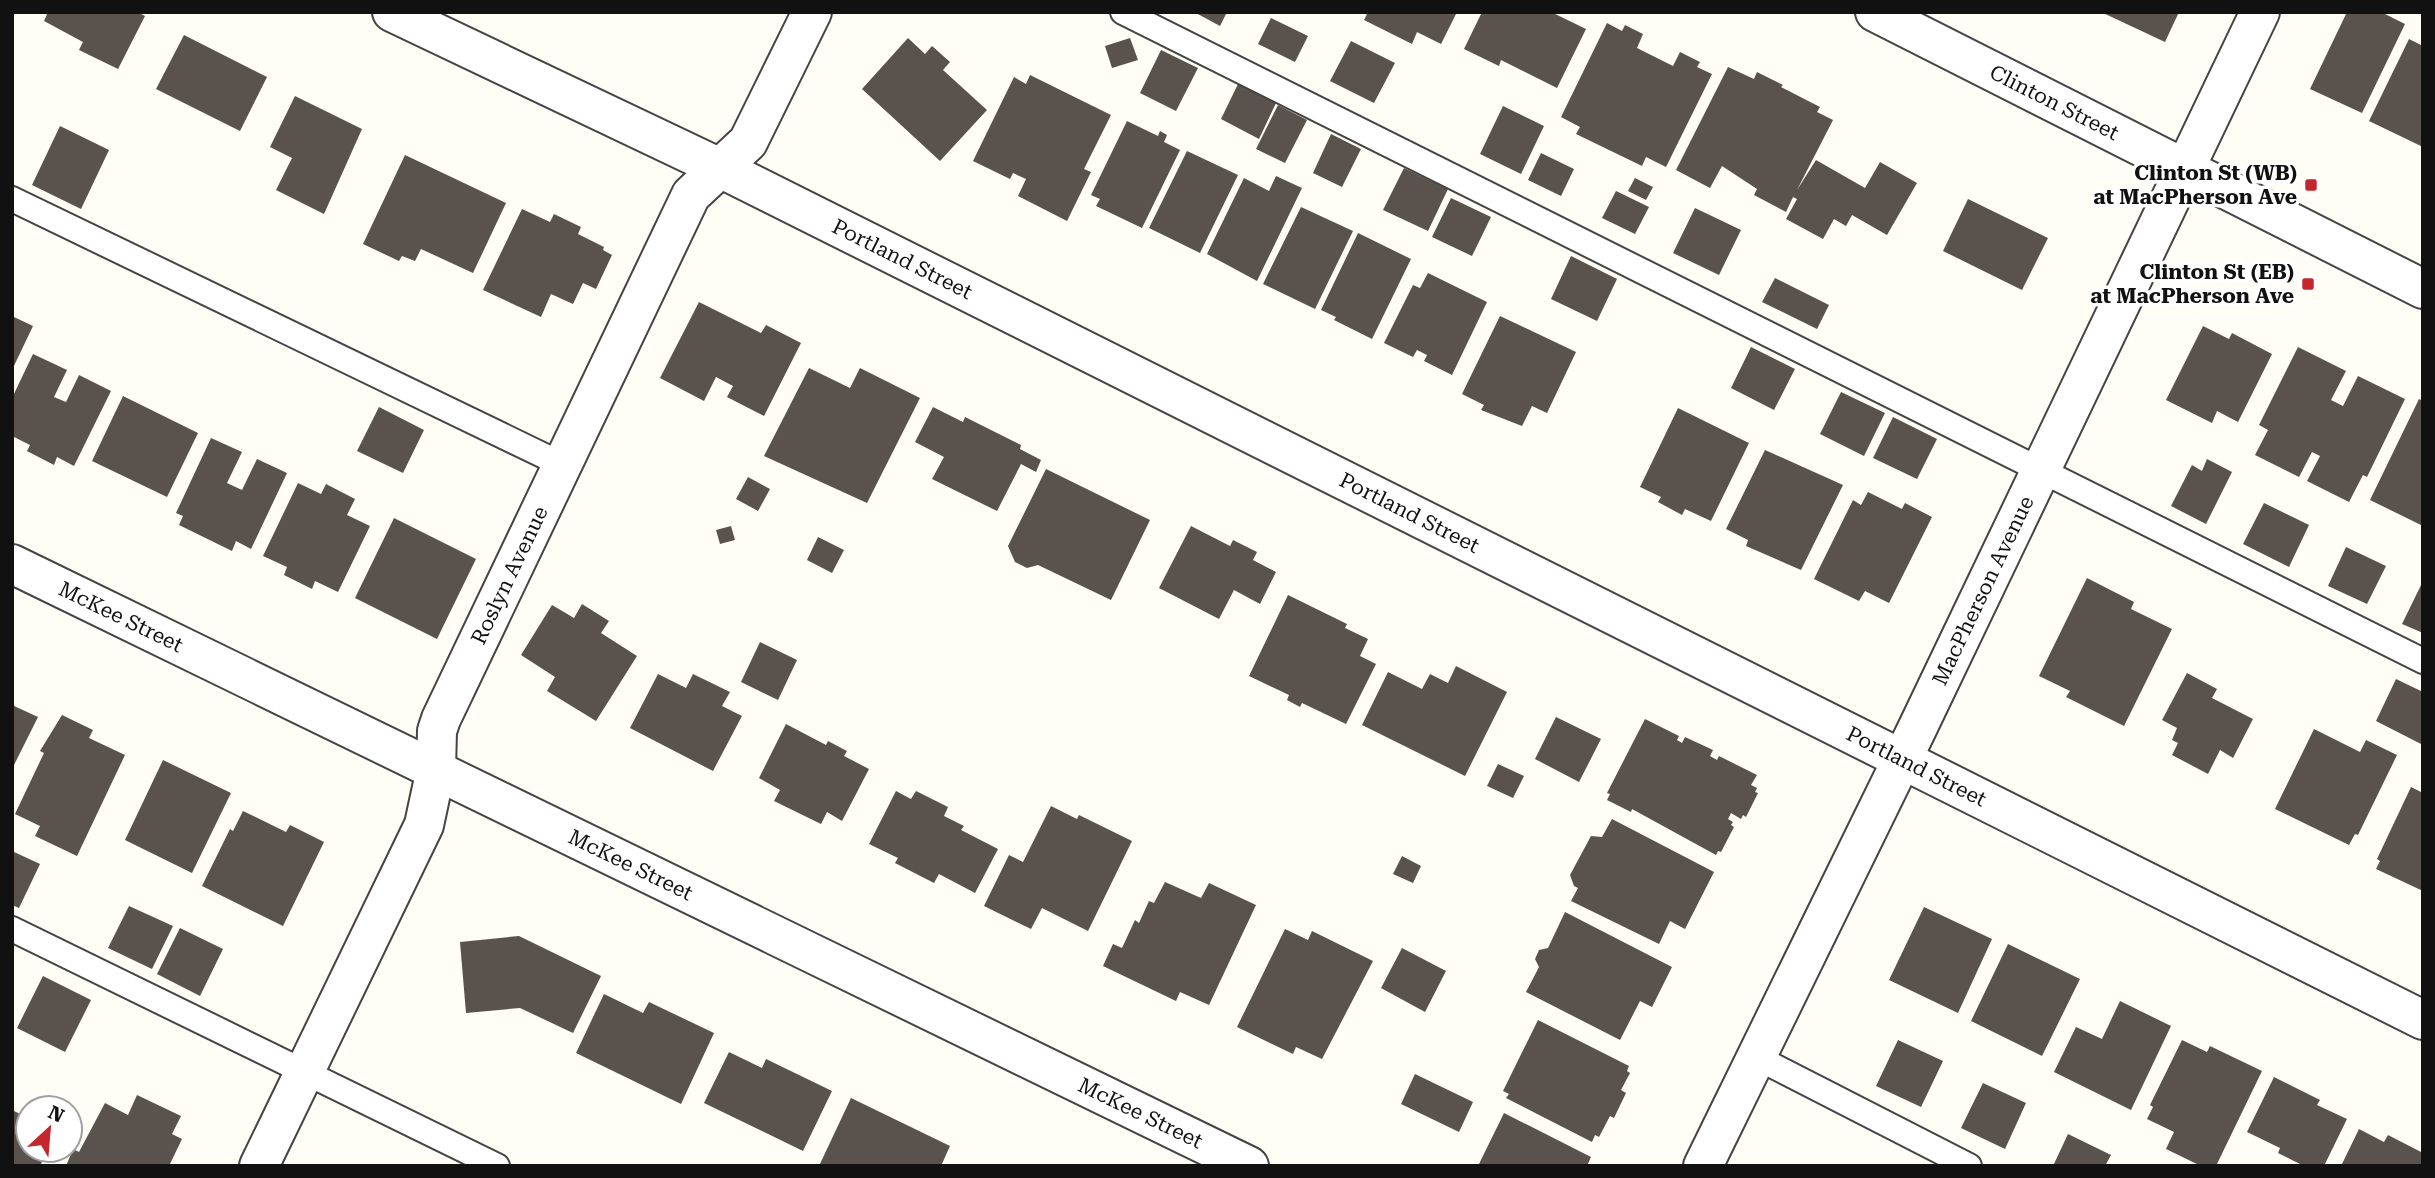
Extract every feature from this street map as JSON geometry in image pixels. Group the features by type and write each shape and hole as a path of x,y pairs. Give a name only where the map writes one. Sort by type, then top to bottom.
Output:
{"street":[{"name":"Portland Street","path":"392,12 720,169 2423,1020"},
{"name":"Roslyn Avenue","path":"259,1166 424,825 436,769 437,731 441,719 691,195 748,142 812,12"},
{"name":"Clinton Street","path":"1875,12 2423,289"},
{"name":"MacPherson Avenue","path":"1703,1166 1754,1056 2042,469 2260,12"},
{"name":"McKee Street","path":"12,564 1249,1166"}],"lane":[{"path":"1123,12 2042,469 2423,662"},
{"path":"12,199 563,465"},
{"path":"12,929 497,1166"},
{"path":"1754,1056 1969,1166"}],"building":[{"path":"48,12 137,12 145,16 118,69 79,50 83,42 44,21"},
{"path":"1194,12 1227,12 1220,26"},
{"path":"1368,12 1457,12 1441,44 1417,32 1412,44 1364,20"},
{"path":"1482,12 1551,12 1586,29 1557,88 1501,60 1499,66 1464,49"},
{"path":"2101,12 2179,12 2165,42"},
{"path":"2347,12 2381,12 2405,24 2362,113 2310,89"},
{"path":"1271,18 1308,36 1295,62 1258,44"},
{"path":"1607,23 1622,31 1625,25 1643,34 1637,48 1673,66 1680,52 1700,62 1697,67 1712,74 1666,167 1646,157 1642,166 1576,134 1580,127 1561,117"},
{"path":"184,35 267,77 240,131 156,89"},
{"path":"908,38 925,54 932,46 950,62 943,70 987,110 940,161 862,89"},
{"path":"1130,38 1138,60 1112,68 1105,46"},
{"path":"2409,39 2423,46 2423,147 2369,121"},
{"path":"1351,41 1395,63 1374,103 1330,81"},
{"path":"1161,50 1198,68 1176,111 1140,93"},
{"path":"1728,67 1754,79 1757,72 1783,85 1781,87 1820,107 1817,112 1833,120 1797,190 1816,160 1865,188 1880,162 1917,183 1887,235 1852,215 1846,226 1834,219 1823,239 1786,219 1797,199 1793,197 1786,212 1754,195 1757,189 1722,166 1710,188 1676,170"},
{"path":"1030,75 1111,115 1084,169 1091,172 1067,221 1018,196 1026,179 1013,173 1010,179 973,161 1014,77 1026,84"},
{"path":"1238,84 1276,103 1259,139 1221,119"},
{"path":"295,96 362,129 324,214 276,190 292,158 270,147"},
{"path":"1278,105 1307,120 1285,163 1256,149"},
{"path":"1503,106 1544,126 1521,174 1480,154"},
{"path":"1127,121 1158,136 1160,131 1167,135 1164,142 1180,150 1142,228 1096,206 1100,199 1091,195"},
{"path":"60,126 109,150 81,209 32,185"},
{"path":"1331,134 1361,149 1342,187 1313,173"},
{"path":"1187,151 1238,175 1200,253 1149,228"},
{"path":"1541,153 1574,169 1561,196 1528,180"},
{"path":"405,155 506,203 473,273 421,249 415,261 402,256 399,261 363,244"},
{"path":"1404,168 1448,189 1428,231 1383,210"},
{"path":"1276,176 1302,188 1257,281 1207,254 1244,178 1269,191"},
{"path":"1635,178 1653,187 1646,200 1628,191"},
{"path":"1616,191 1649,207 1635,234 1602,218"},
{"path":"1451,198 1491,217 1472,256 1432,237"},
{"path":"1968,199 2048,238 2022,290 1943,251"},
{"path":"1301,207 1353,231 1315,309 1263,284"},
{"path":"1695,208 1741,230 1719,275 1673,253"},
{"path":"522,209 550,222 554,214 581,227 578,234 604,247 603,250 612,255 596,289 583,283 573,304 551,294 541,317 483,290"},
{"path":"1358,233 1411,259 1372,339 1334,320 1336,317 1321,310"},
{"path":"1571,256 1617,279 1597,321 1551,299"},
{"path":"1428,273 1487,302 1452,375 1424,361 1427,355 1417,350 1413,357 1384,343 1413,285 1420,288"},
{"path":"1775,278 1829,305 1817,329 1762,302"},
{"path":"699,302 761,333 766,325 801,343 764,416 727,397 733,386 716,377 704,401 660,378"},
{"path":"12,316 33,326 12,370"},
{"path":"1500,316 1576,352 1547,413 1532,406 1522,426 1481,410 1484,405 1462,394"},
{"path":"2203,326 2229,339 2232,333 2272,354 2238,422 2217,411 2212,423 2166,400"},
{"path":"1751,347 1795,369 1774,410 1731,388"},
{"path":"2298,347 2346,371 2331,400 2343,406 2358,376 2405,399 2367,477 2363,475 2349,502 2307,481 2320,456 2312,452 2299,477 2255,455 2268,430 2259,425"},
{"path":"33,354 67,370 54,397 66,402 79,375 111,391 74,466 57,457 54,465 27,451 30,445 12,436 12,398"},
{"path":"809,368 850,388 860,368 920,398 867,503 764,456"},
{"path":"1841,392 1885,413 1864,456 1820,434"},
{"path":"123,396 198,433 167,497 92,461"},
{"path":"2419,399 2423,401 2423,526 2370,500"},
{"path":"379,407 424,430 403,473 357,451"},
{"path":"933,407 963,422 965,417 1021,445 1020,449 1041,460 1036,472 1021,464 997,511 932,479 944,457 915,442"},
{"path":"1678,408 1749,443 1711,521 1685,509 1682,515 1658,502 1661,497 1640,487"},
{"path":"1893,417 1937,439 1917,479 1873,458"},
{"path":"211,438 242,452 227,483 242,490 257,459 287,473 251,549 236,541 232,551 179,525 183,516 176,513"},
{"path":"1765,450 1843,485 1801,570 1746,546 1748,540 1726,529"},
{"path":"2207,459 2232,472 2206,524 2171,506 2192,465 2202,471"},
{"path":"1046,469 1150,520 1111,600 1038,565 1027,568 1015,562 1008,546"},
{"path":"748,477 770,489 758,511 736,499"},
{"path":"298,483 321,494 326,484 355,499 347,515 370,526 338,592 315,581 312,589 284,575 287,567 263,556"},
{"path":"1868,492 1902,509 1905,503 1932,517 1889,603 1865,591 1859,601 1814,579 1853,500 1861,505"},
{"path":"2264,503 2309,525 2289,567 2243,544"},
{"path":"394,518 476,559 437,639 355,598"},
{"path":"731,526 735,540 720,544 716,530"},
{"path":"1191,526 1230,546 1233,540 1257,552 1253,560 1276,572 1260,604 1234,590 1219,619 1159,588"},
{"path":"818,537 844,550 832,573 807,560"},
{"path":"2346,547 2386,566 2367,604 2328,586"},
{"path":"2087,578 2134,602 2131,609 2172,629 2124,726 2066,697 2070,691 2039,676"},
{"path":"2423,581 2423,633 2402,624"},
{"path":"1288,595 1347,624 1345,628 1368,639 1360,656 1376,664 1346,724 1302,703 1300,707 1287,700 1289,695 1249,676"},
{"path":"582,604 609,621 601,633 637,656 596,721 547,691 555,677 521,655 552,605 574,618"},
{"path":"760,642 797,660 778,700 741,682"},
{"path":"1456,666 1507,692 1465,776 1362,725 1388,672 1422,689 1430,674 1448,683"},
{"path":"2187,673 2217,689 2212,698 2253,719 2233,758 2220,750 2208,774 2172,755 2178,743 2172,740 2177,728 2162,720"},
{"path":"658,674 686,688 693,674 730,692 722,706 742,716 713,771 630,728"},
{"path":"2396,679 2423,692 2421,744 2376,721"},
{"path":"12,705 38,717 12,769"},
{"path":"62,715 93,730 89,738 125,755 77,856 35,836 40,826 15,814 44,753 40,751"},
{"path":"1556,717 1601,739 1579,782 1535,759"},
{"path":"1645,719 1679,736 1677,740 1682,743 1685,737 1713,750 1710,756 1717,760 1719,756 1757,775 1751,785 1757,788 1755,792 1758,793 1746,817 1743,815 1741,819 1731,813 1728,819 1733,822 1731,825 1734,827 1721,852 1718,851 1716,855 1632,809 1631,812 1607,800 1610,794 1607,793"},
{"path":"786,724 826,745 828,741 847,751 844,756 869,769 842,821 827,812 821,824 774,801 780,790 759,778"},
{"path":"2314,729 2360,752 2366,740 2397,755 2358,835 2355,834 2349,845 2275,809"},
{"path":"163,760 231,793 192,873 125,840"},
{"path":"1498,764 1524,776 1513,798 1487,786"},
{"path":"2411,787 2423,793 2423,891 2376,869 2380,861 2377,859"},
{"path":"896,791 911,799 916,791 948,807 944,816 964,826 961,830 998,849 975,893 939,874 934,883 895,863 898,858 869,844"},
{"path":"1051,806 1077,819 1079,815 1132,841 1088,931 1042,908 1031,929 984,906 1009,855 1023,862"},
{"path":"243,811 286,832 290,825 324,842 283,926 202,886 230,829 233,831"},
{"path":"1612,819 1714,872 1685,929 1670,921 1659,944 1571,901 1578,888 1574,886 1570,875 1591,836 1602,837"},
{"path":"12,851 40,864 19,908 12,905"},
{"path":"1402,856 1421,866 1413,883 1393,874"},
{"path":"1165,882 1201,898 1209,883 1256,905 1209,1005 1180,992 1176,1001 1103,966 1113,944 1122,948 1135,920 1139,923 1149,901 1154,903"},
{"path":"129,906 173,926 152,969 108,948"},
{"path":"1924,907 1992,939 1958,1013 1889,980"},
{"path":"1565,912 1672,967 1652,1007 1640,1001 1620,1040 1526,992 1539,967 1535,959 1539,950 1548,948"},
{"path":"180,928 223,949 200,996 157,974"},
{"path":"1285,929 1308,940 1312,931 1373,961 1322,1059 1296,1047 1293,1054 1237,1027"},
{"path":"519,936 601,976 573,1033 520,1008 466,1013 460,942"},
{"path":"2008,944 2080,979 2042,1056 1971,1021"},
{"path":"1402,948 1446,971 1425,1012 1381,988"},
{"path":"43,976 91,1000 65,1052 17,1028"},
{"path":"604,994 643,1013 649,1002 714,1033 681,1104 576,1053"},
{"path":"2120,1001 2171,1026 2131,1110 2054,1072 2076,1027 2102,1039"},
{"path":"1538,1020 1629,1066 1627,1071 1630,1073 1621,1090 1626,1093 1614,1118 1610,1116 1599,1137 1595,1135 1592,1142 1506,1098 1509,1094 1503,1091"},
{"path":"1898,1040 1943,1061 1921,1107 1876,1086"},
{"path":"2182,1040 2207,1052 2210,1046 2262,1071 2216,1166 2201,1166 2166,1149 2174,1132 2147,1119 2153,1107 2150,1105"},
{"path":"729,1052 762,1068 766,1059 832,1091 803,1151 704,1103"},
{"path":"1415,1074 1473,1102 1459,1132 1401,1104"},
{"path":"2274,1077 2320,1100 2317,1105 2347,1119 2324,1166 2304,1166 2278,1153 2280,1148 2247,1132"},
{"path":"1983,1083 2026,1103 2005,1149 1961,1128"},
{"path":"137,1095 181,1116 172,1134 182,1139 169,1166 66,1166 84,1164 84,1143 105,1103 128,1115"},
{"path":"851,1098 950,1146 941,1166 819,1166"},
{"path":"12,1110 14,1164 41,1164 12,1166"},
{"path":"1504,1113 1591,1157 1587,1166 1478,1166"},
{"path":"2359,1129 2384,1142 2388,1135 2423,1153 2423,1166 2341,1166"},
{"path":"2068,1134 2111,1155 2105,1166 2053,1166"}],"place":[{"name":"Clinton St (WB) at MacPherson Ave","path":"2311,185"},
{"name":"Clinton St (EB) at MacPherson Ave","path":"2308,284"}]}
